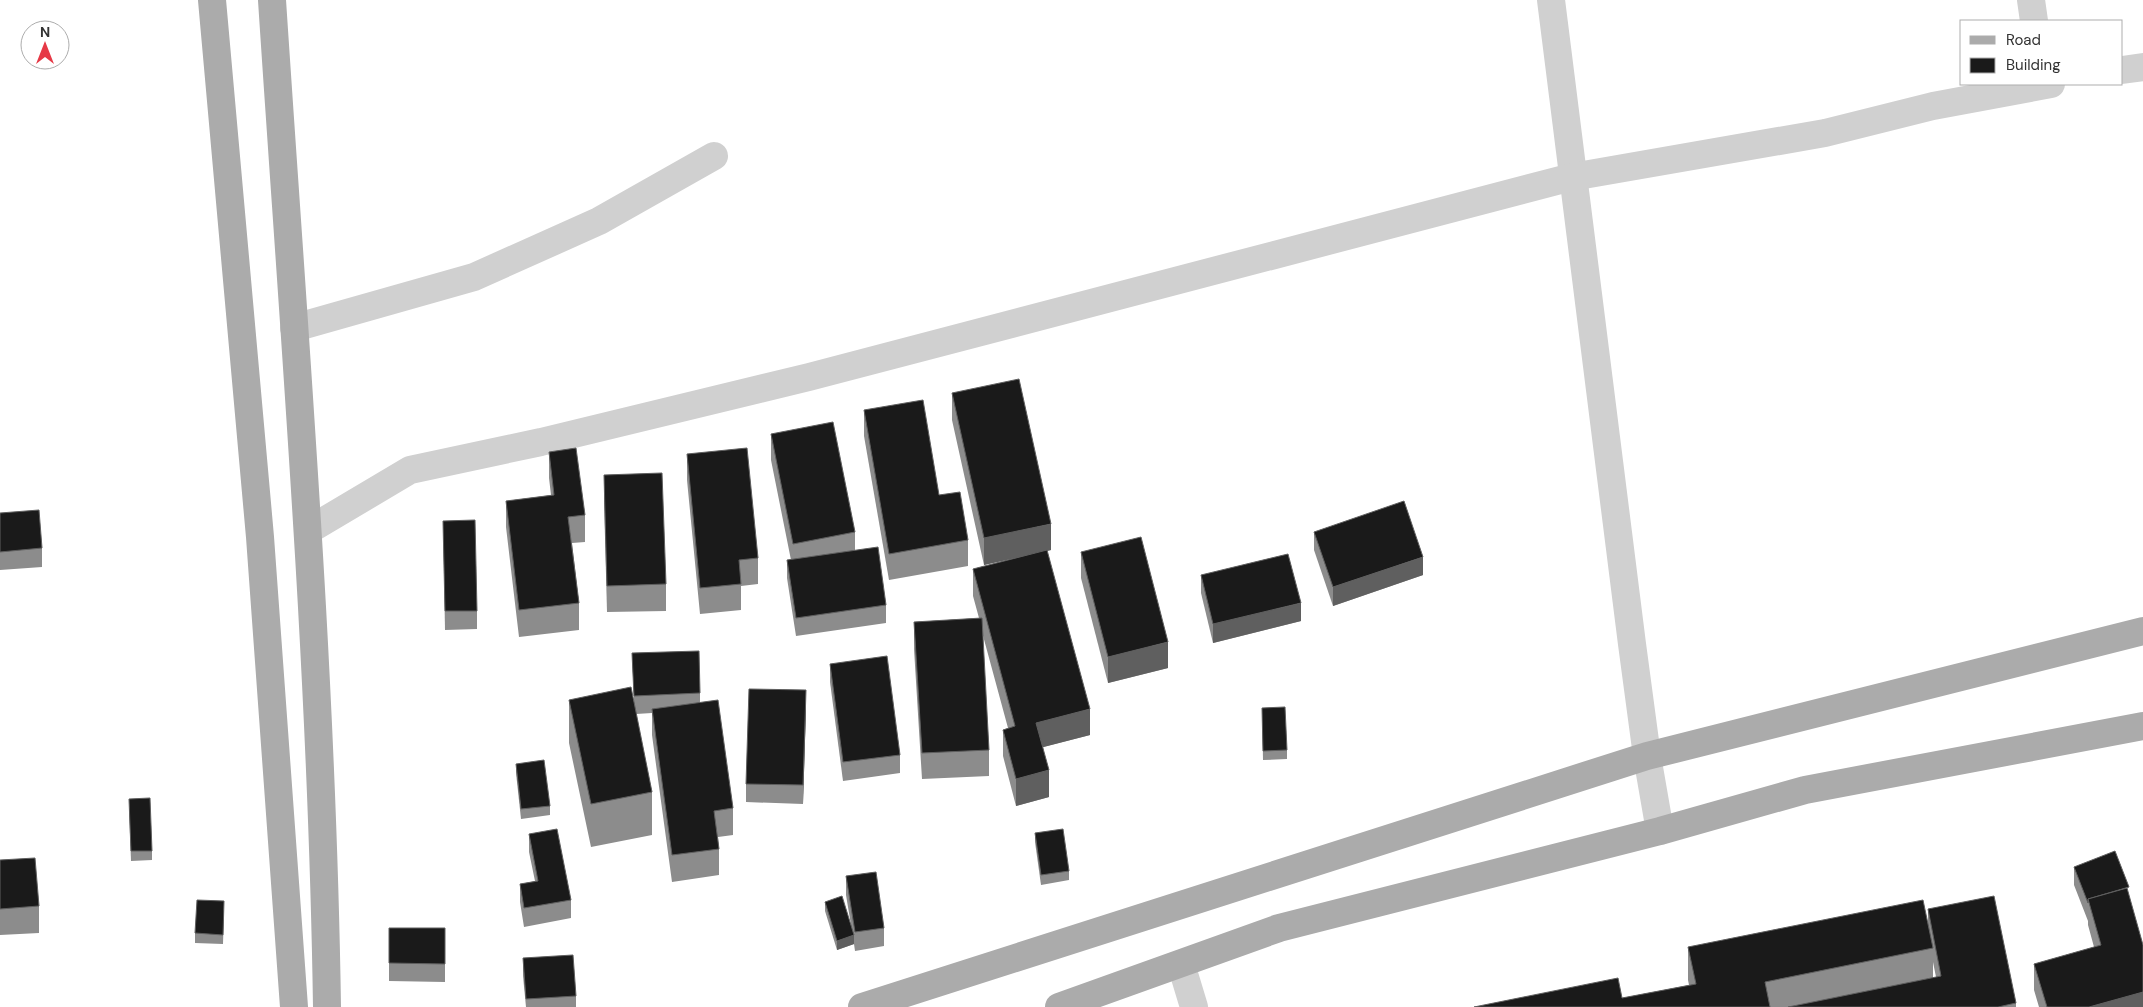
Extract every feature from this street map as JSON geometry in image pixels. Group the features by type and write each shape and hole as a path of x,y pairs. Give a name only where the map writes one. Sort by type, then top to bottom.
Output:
{"main road":[{"path":"212,0 260,537 294,1007"},
{"path":"272,0 309,530 327,1007"},
{"path":"862,1007 1647,756 2143,631"},
{"path":"1059,1007 1279,928 1660,831 1805,790 2143,726"}],"street":[{"path":"1551,0 1647,756 1660,831"},
{"path":"2031,0 2034,20"},
{"path":"2123,70 2143,67"},
{"path":"309,530 410,470 541,442 818,374 1572,177 1825,133 1934,106 2041,85"},
{"path":"294,328 474,277 598,221 714,156"},
{"path":"1181,964 1194,1007"}],"building":[{"path":"1019,379 1051,524 984,538 952,393"},
{"path":"923,400 939,495 960,492 968,540 889,554 864,410"},
{"path":"833,422 855,532 793,544 771,434"},
{"path":"576,448 585,515 568,517 579,603 519,610 506,501 554,495 549,452"},
{"path":"747,448 758,558 739,560 741,584 700,588 687,454"},
{"path":"662,473 666,584 607,586 604,475"},
{"path":"1404,501 1423,557 1333,587 1314,532"},
{"path":"39,510 42,548 0,552 0,513"},
{"path":"475,520 477,611 445,611 443,521"},
{"path":"1141,537 1168,642 1108,657 1081,552"},
{"path":"878,547 886,605 796,618 787,560"},
{"path":"1047,550 1090,709 1036,723 1049,770 1016,779 1003,730 1015,726 973,569"},
{"path":"1288,554 1301,603 1213,624 1201,575"},
{"path":"982,618 989,750 922,753 914,622"},
{"path":"699,651 700,693 634,696 632,653"},
{"path":"887,656 900,755 843,762 830,664"},
{"path":"631,687 652,792 591,804 569,700"},
{"path":"749,689 806,690 803,785 746,784"},
{"path":"718,700 733,808 714,811 719,849 672,855 652,709"},
{"path":"1285,707 1287,750 1263,751 1262,708"},
{"path":"544,760 550,806 521,809 516,764"},
{"path":"150,798 152,851 131,851 129,799"},
{"path":"557,829 571,900 524,908 520,884 538,881 529,834"},
{"path":"1063,829 1069,871 1041,875 1035,833"},
{"path":"2115,851 2129,887 2088,899 2088,903 2074,867"},
{"path":"35,858 39,906 0,909 0,860"},
{"path":"876,872 884,928 855,932 846,876"},
{"path":"2127,888 2143,945 2143,992 2089,1007 2047,1007 2034,964 2101,945 2088,899"},
{"path":"842,896 854,935 837,941 825,902"},
{"path":"1994,896 2016,1003 1998,1007 1788,1007 1941,976 1928,909"},
{"path":"197,900 224,901 223,935 195,933"},
{"path":"1923,900 1933,948 1765,982 1770,1007 1474,1007 1618,978 1622,998 1696,984 1688,947"},
{"path":"389,928 445,928 445,964 389,963"},
{"path":"573,955 576,996 526,999 523,958"}]}
